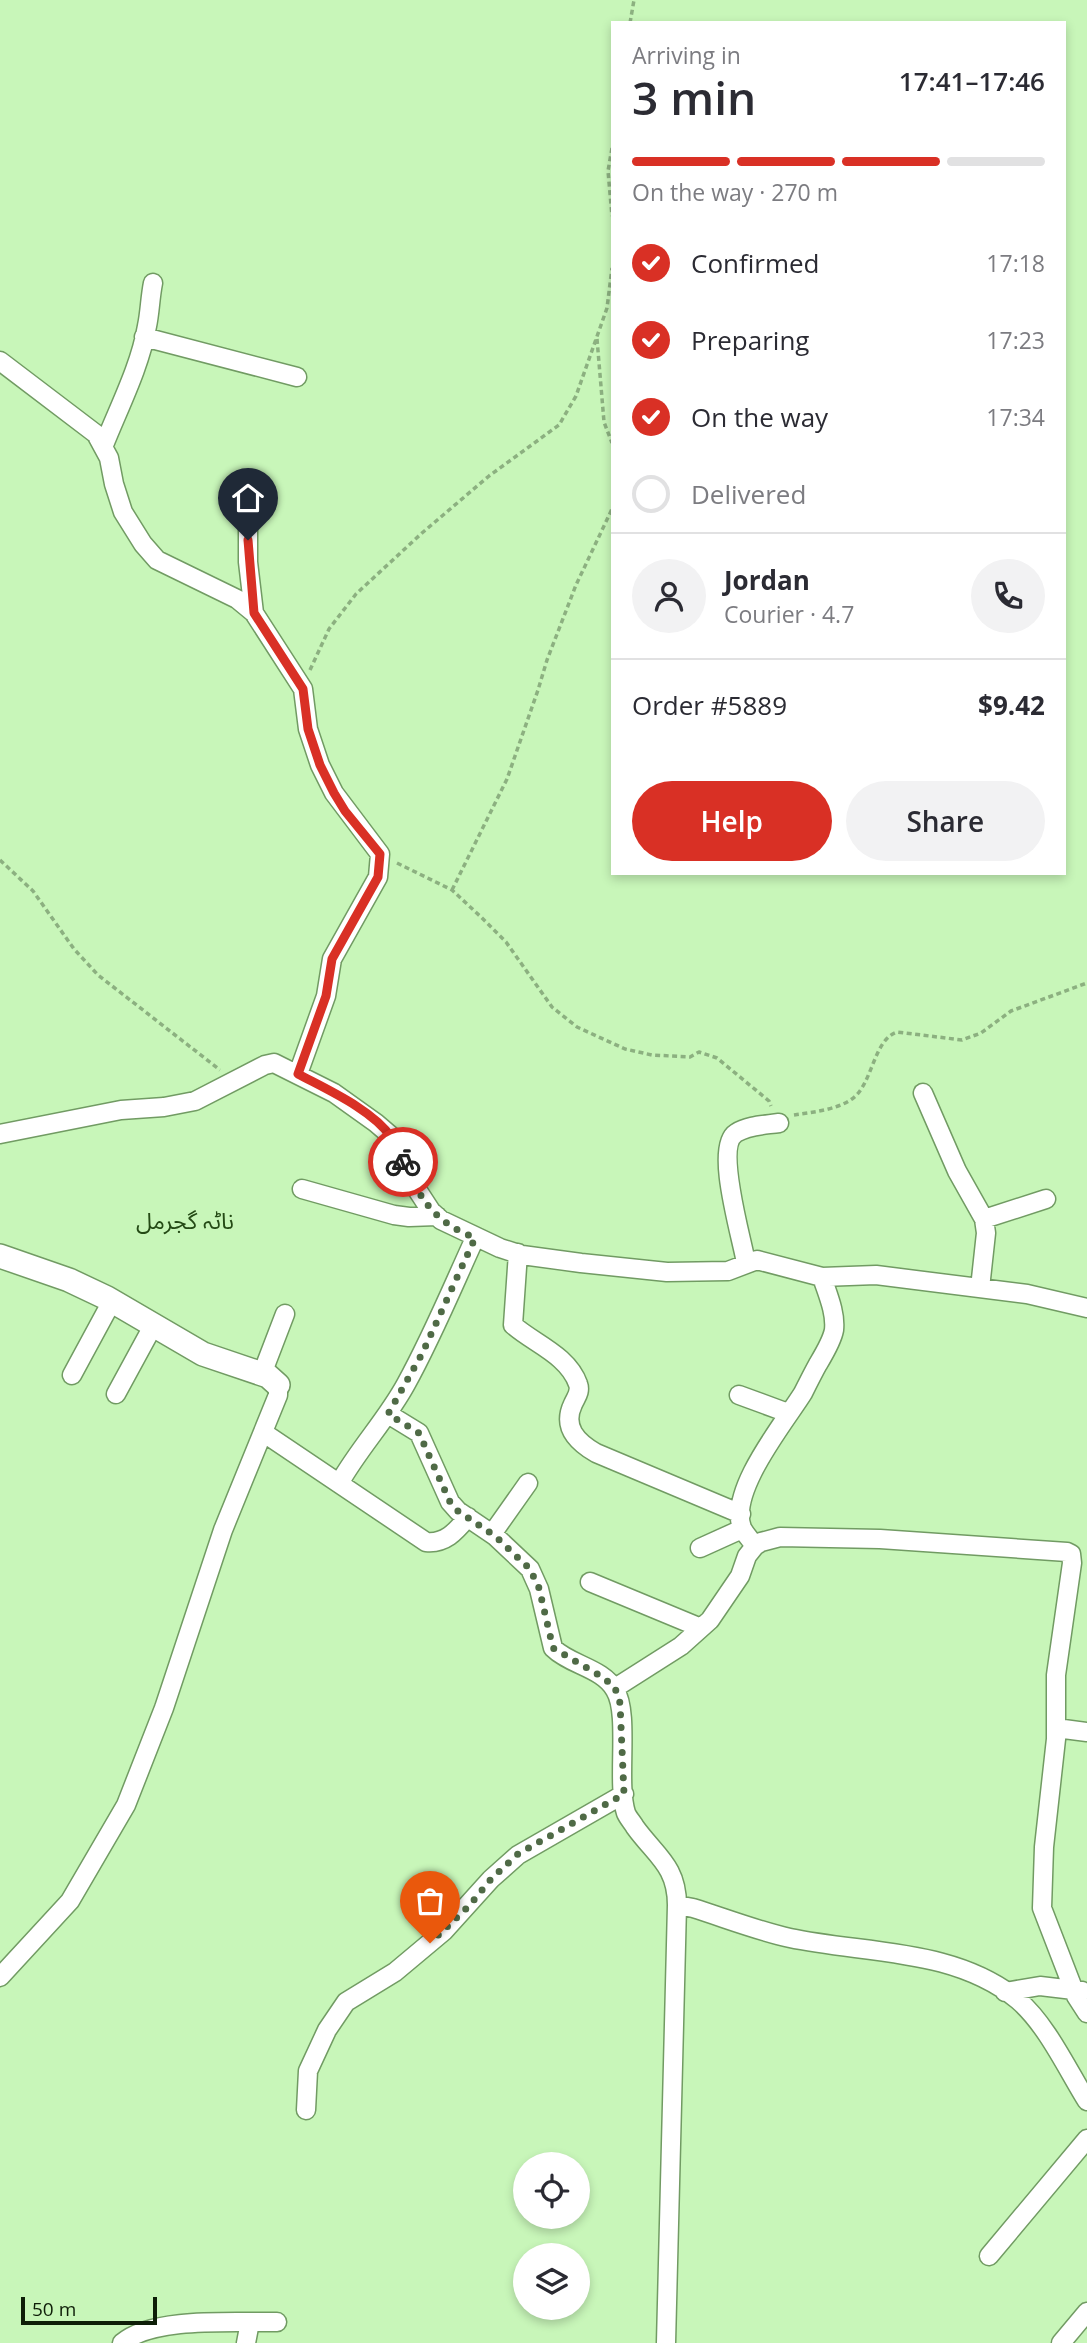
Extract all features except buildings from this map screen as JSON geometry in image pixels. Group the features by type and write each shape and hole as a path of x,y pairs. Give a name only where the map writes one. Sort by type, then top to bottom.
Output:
{"street":[{"path":"104,445 133,373 144,337 153,283"},
{"path":"144,337 297,377"},
{"path":"0,361 96,434 104,445 122,512 158,560 237,599 254,613 303,689 308,729 320,765 345,811 380,854 378,877 332,959 326,996 298,1074"},
{"path":"248,517 248,562 254,613"},
{"path":"0,1133 121,1110 164,1107 195,1101 274,1063 362,1111 390,1135 416,1188 437,1216 475,1238 518,1253 581,1263 678,1272 728,1271 757,1260 822,1277 876,1275 1027,1294 1087,1308"},
{"path":"923,1093 957,1171 984,1219 986,1233 980,1288"},
{"path":"746,1263 727,1167 729,1142 736,1133 779,1123"},
{"path":"302,1189 394,1215 437,1216"},
{"path":"984,1219 1046,1199"},
{"path":"340,1482 352,1461 388,1414 422,1354 475,1238"},
{"path":"518,1253 513,1325 565,1364 578,1383 580,1392 571,1408 570,1427 576,1440 596,1453 742,1522 755,1546"},
{"path":"0,1256 69,1280 112,1301 203,1354 270,1379"},
{"path":"701,1548 742,1522 751,1475 762,1453 802,1394 831,1339 834,1329 831,1305 822,1277"},
{"path":"72,1375 112,1301"},
{"path":"0,1977 70,1901 126,1805 164,1708 223,1530 278,1395 270,1379 285,1314"},
{"path":"116,1394 153,1326"},
{"path":"739,1395 788,1413"},
{"path":"388,1414 419,1433 450,1502 492,1534 530,1569 539,1588 553,1648 604,1678 615,1688 620,1703 626,1814 673,1874 677,1905 666,2343"},
{"path":"264,1433 426,1542 436,1543 449,1537 468,1517"},
{"path":"492,1534 528,1483"},
{"path":"615,1688 681,1646 710,1620 740,1576 747,1556 755,1546 780,1537 867,1539 1067,1552 1071,1555 1072,1563 1056,1675 1056,1728 1044,1847 1042,1908 1081,1991 1087,2013"},
{"path":"590,1582 701,1628"},
{"path":"1056,1728 1087,1732"},
{"path":"306,2110 307,2071 327,2030 346,2002 395,1972 444,1931 491,1879 518,1854 624,1794"},
{"path":"677,1905 790,1937 939,1962 992,1982 1019,2001 1039,2023 1087,2101"},
{"path":"1005,1992 1040,1986 1081,1991"},
{"path":"989,2256 1087,2139"},
{"path":"1061,2343 1087,2312"},
{"path":"246,2343 250,2322"},
{"path":"122,2343 130,2337 167,2325 277,2322"}],"path":[{"path":"631,21 634,0"},
{"path":"611,154 608,172 611,205"},
{"path":"303,689 328,629 356,594 489,476 559,425 576,396 607,308 611,276"},
{"path":"597,336 604,422 611,440"},
{"path":"452,890 507,779 561,622 611,511"},
{"path":"380,854 452,890 506,942 552,1007 577,1027 625,1049 652,1055 690,1057 699,1052 717,1058 769,1101 779,1123 792,1116 823,1111 853,1098 868,1078 878,1052 891,1034 897,1032 962,1041 981,1033 1011,1011 1087,983"},
{"path":"0,860 33,891 74,949 98,975 236,1081"}],"way so far":[{"path":"403,1162 431,1211 441,1220 475,1238 422,1354 388,1414 419,1433 450,1502 458,1511 495,1536 530,1569 539,1588 553,1648 557,1653 604,1678 615,1688 620,1703 624,1794 518,1854 430,1943"}],"district":[{"name":"ناٹہ گجرمل","path":"185,1221"}],"route":[{"path":"248,540 254,613 303,689 308,729 320,765 334,793 380,854 378,877 332,959 326,996 298,1074 334,1093 376,1122 390,1135 403,1162"}]}
